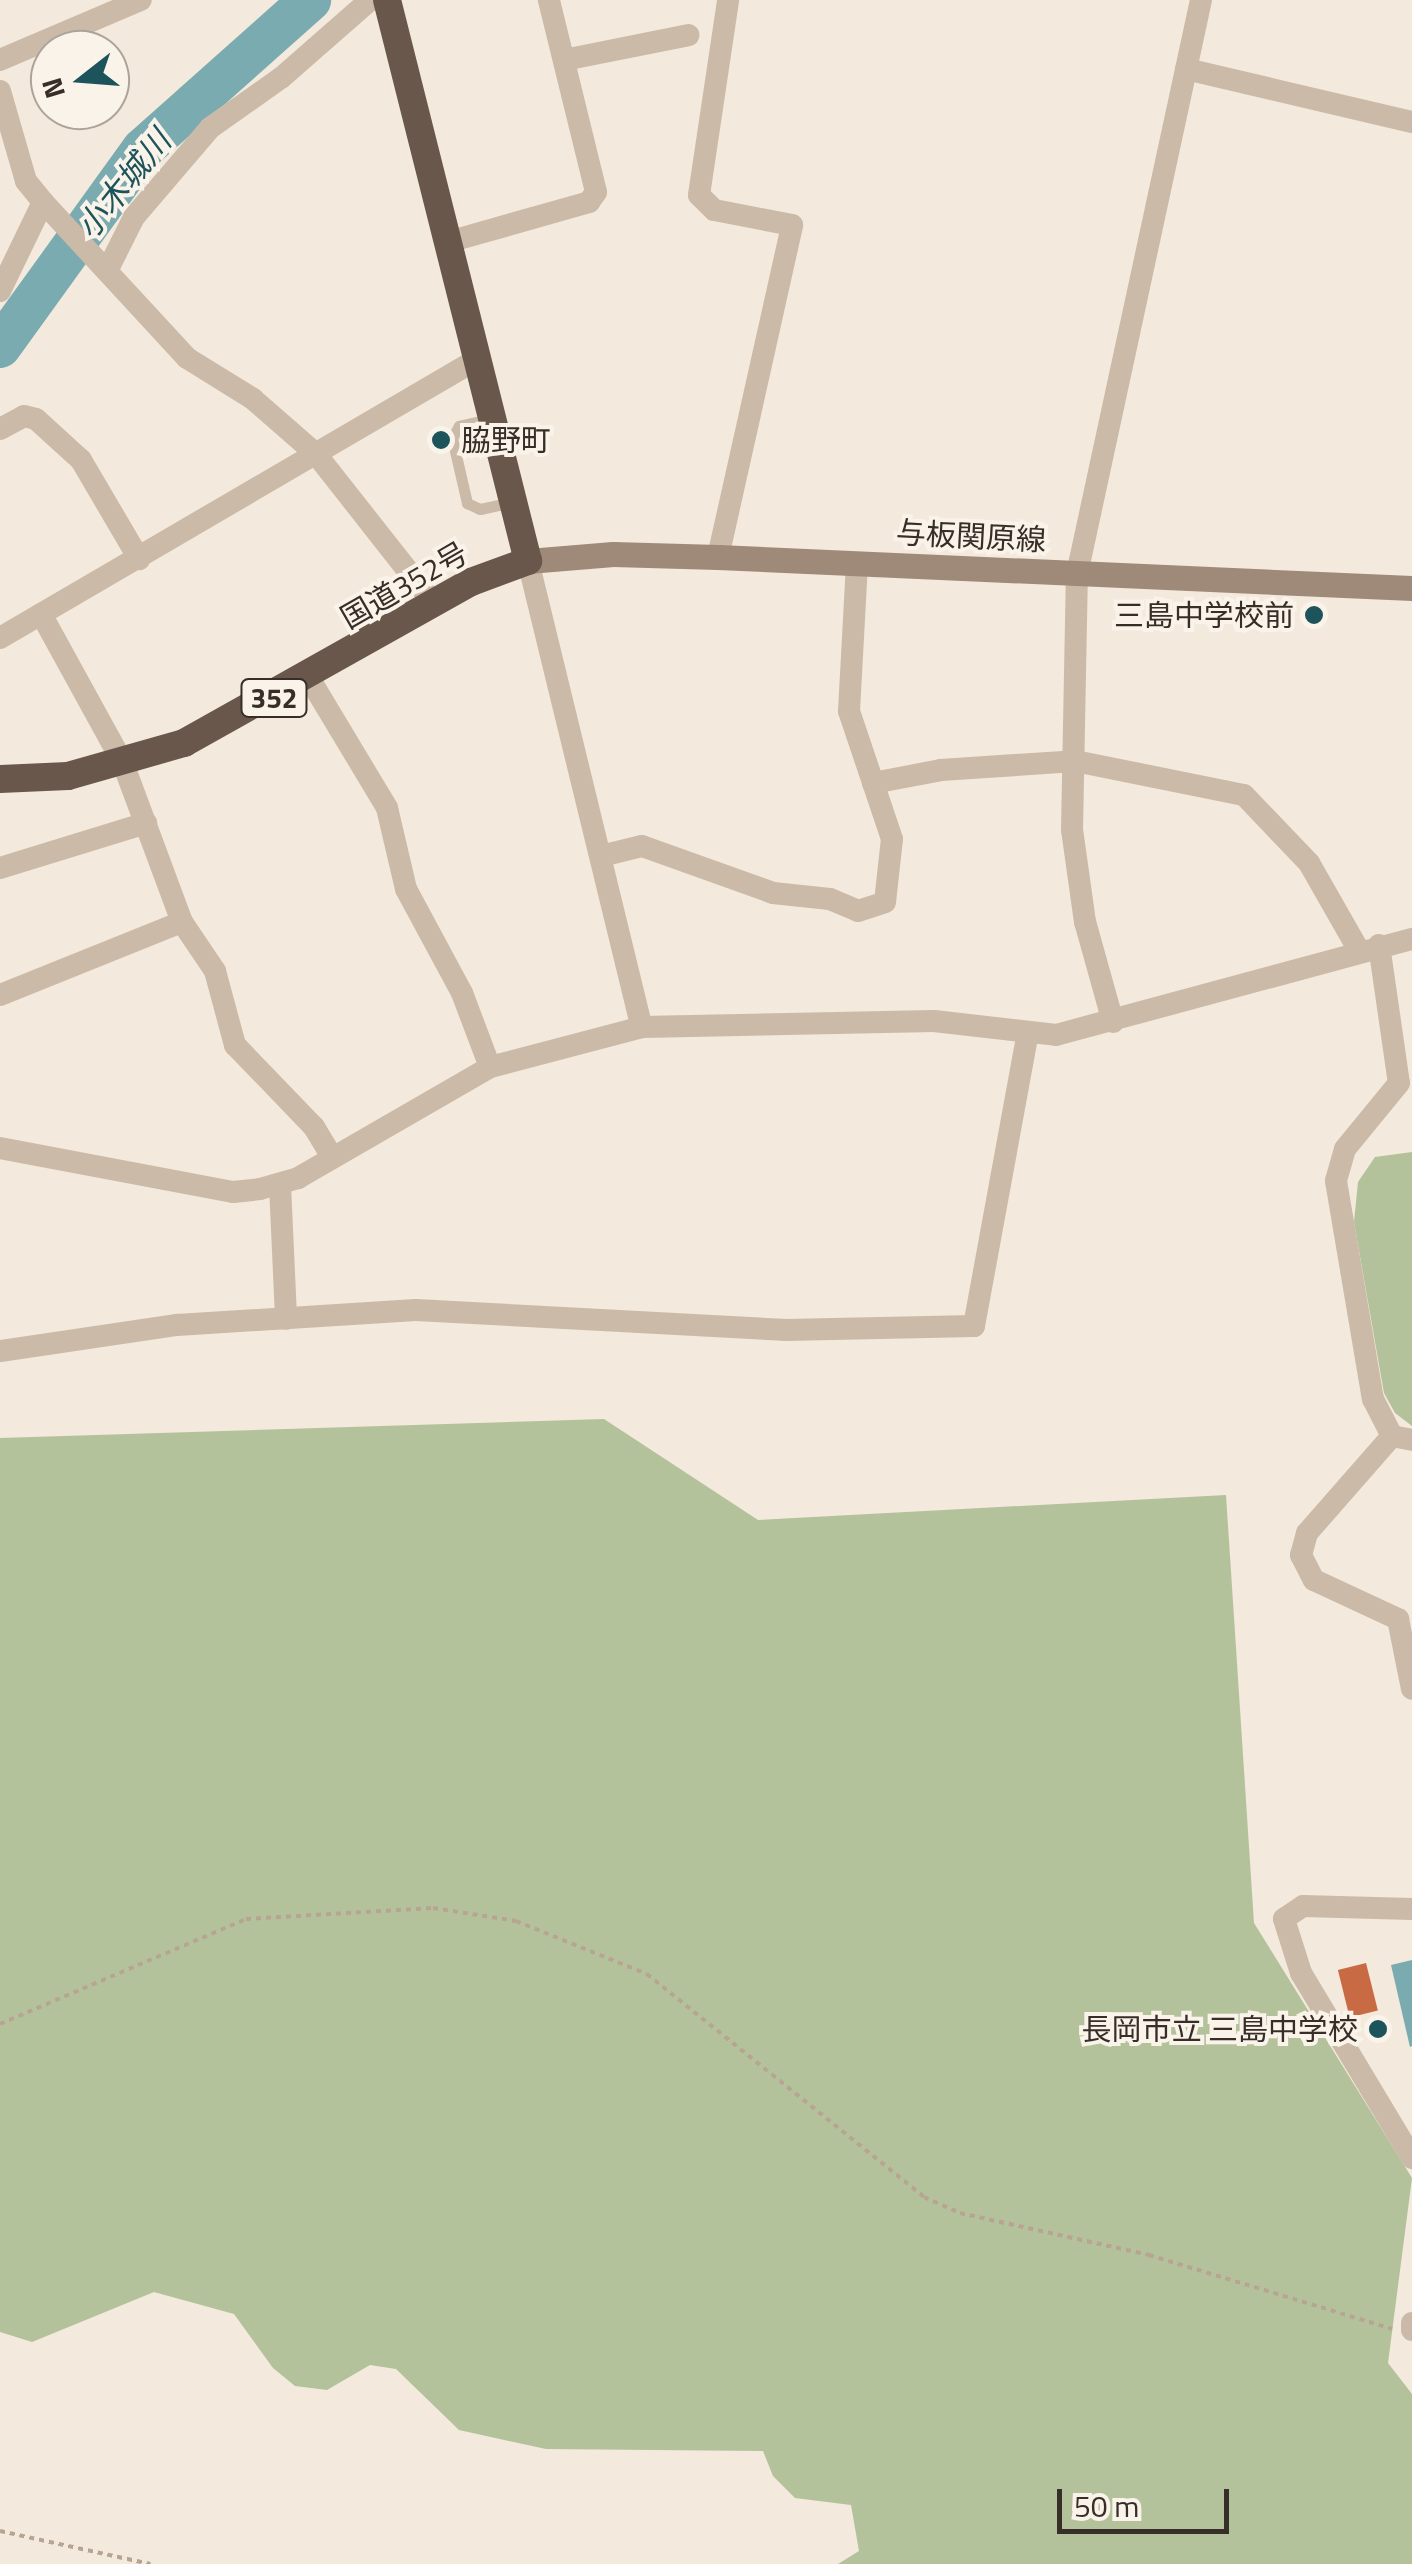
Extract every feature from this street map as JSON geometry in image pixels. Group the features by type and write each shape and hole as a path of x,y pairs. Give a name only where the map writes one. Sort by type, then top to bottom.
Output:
{"highway":[{"path":"387,1 528,561"},
{"name":"国道352号","path":"0,779 68,776 124,763 226,725 490,572 528,561"}],"main road":[{"name":"与板関原線","path":"528,561 613,554 718,557 1412,588"}],"street":[{"path":"0,60 141,0"},
{"path":"448,242 589,202 596,192 549,0"},
{"path":"718,557 792,225 714,210 698,195 728,0"},
{"path":"1113,1022 1085,922 1072,830 1077,574 1201,0"},
{"path":"104,267 134,217 210,128 387,1"},
{"path":"564,60 689,35"},
{"path":"1186,68 1412,122"},
{"path":"0,90 26,181 46,205 187,358 253,398 316,454 434,604"},
{"path":"0,291 46,205"},
{"path":"0,638 476,360"},
{"path":"0,429 24,416 36,419 80,460 139,559"},
{"path":"528,561 642,1027"},
{"path":"601,856 642,846 773,893 830,899 858,912 885,902 894,866 849,711 857,564"},
{"path":"41,614 124,763 182,922 216,970 235,1046 314,1127 332,1156"},
{"path":"309,678 387,808 406,889 462,993 490,1067"},
{"path":"873,783 941,770 1075,761 1244,795 1308,864 1369,947 1399,1082 1344,1148 1336,1182 1373,1399 1402,1438 1308,1533 1301,1555 1314,1580 1398,1619 1412,1688"},
{"path":"0,868 146,823"},
{"path":"0,995 182,922"},
{"path":"0,1148 233,1192 280,1185 490,1067 642,1027 934,1021 1027,1036 1113,1022 1369,947 1412,939"},
{"path":"0,1351 177,1325 416,1310 786,1330 974,1326 1027,1036"},
{"path":"280,1185 286,1318"},
{"path":"1412,1909 1303,1906 1284,1919 1302,1973 1412,2158"}],"lane":[{"path":"491,419 459,426 452,438 467,503 480,509 514,502"}],"path":[{"path":"0,2024 246,1920 387,1908 516,1921 647,1974 924,2197 960,2212 1149,2256 1376,2329 1412,2327"},
{"path":"0,2531 150,2564"}],"green space":[{"path":"1412,1152 1412,1426 1395,1413 1384,1393 1354,1222 1358,1182 1375,1157"},
{"path":"604,1419 758,1520 1226,1495 1254,1923 1412,2178 1388,2363 1412,2394 1412,2564 838,2564 859,2551 851,2505 795,2498 773,2476 763,2451 546,2449 459,2430 396,2369 370,2365 327,2390 295,2386 273,2368 234,2314 154,2292 32,2342 0,2332 0,1438"}],"water":[{"path":"1412,1960 1412,2046 1410,2047 1391,1965"}],"building":[{"path":"1366,1963 1378,2011 1350,2018 1338,1970"}],"waterway":[{"name":"小木城川","path":"0,347 143,149 310,0"}],"place":[{"name":"脇野町","path":"441,440"},
{"name":"三島中学校前","path":"1314,615"},
{"name":"長岡市立 三島中学校","path":"1378,2029"}]}
